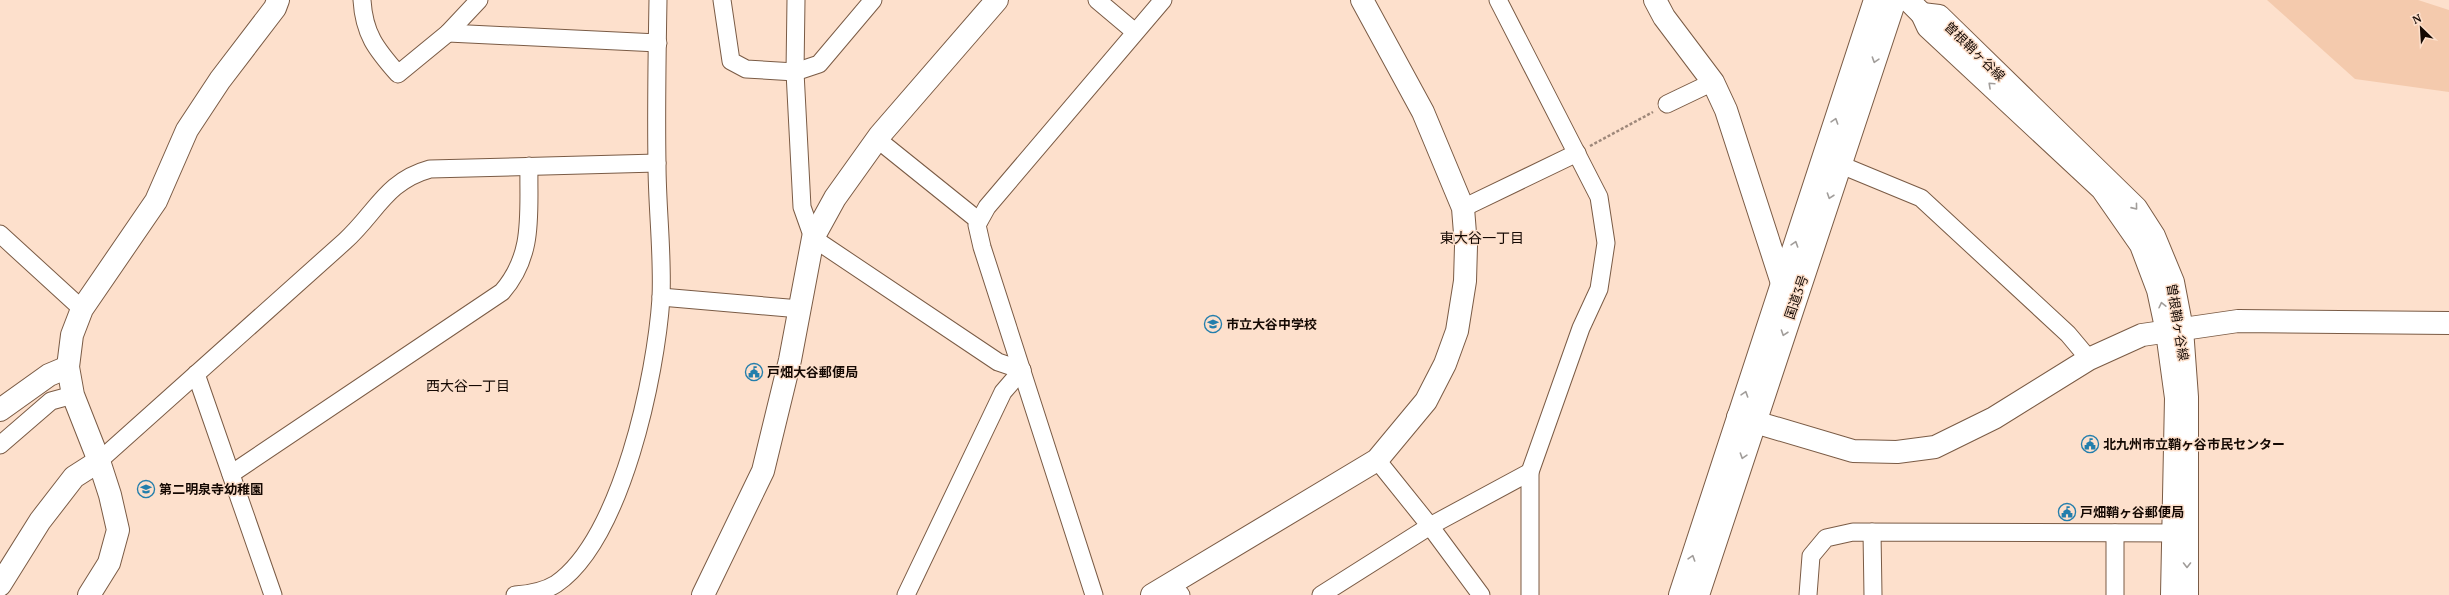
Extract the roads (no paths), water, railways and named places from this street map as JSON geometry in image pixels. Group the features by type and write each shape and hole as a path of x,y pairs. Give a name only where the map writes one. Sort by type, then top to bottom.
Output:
{"main road":[{"path":"89,595 109,563 118,530 110,495 99,461 72,395 68,367 72,335 82,309 156,201 187,130 220,80 275,8 278,0"},
{"path":"703,595 763,471 790,360 813,238 835,198 876,139 997,0"},
{"path":"1152,595 1176,589 1377,460 1426,401 1445,364 1457,331 1465,281 1466,246 1463,208 1423,112 1362,0"},
{"path":"1655,0 1664,17 1713,82 1726,110 1782,283"},
{"name":"国道3号","path":"1680,595 1841,165 1895,0"},
{"name":"国道3号","path":"1698,595 1782,283 1874,3"},
{"name":"曽根鞘ヶ谷線","path":"1915,7 1928,27 2102,189 2141,245 2175,330 2180,533 2187,595"},
{"path":"1746,420 1852,451 1897,452 1935,447 1994,418 2089,359 2142,335 2238,321 2449,323"},
{"path":"0,410 49,375 68,367"},
{"path":"0,585 40,521 74,477 99,461"},
{"name":"曽根鞘ヶ谷線","path":"2172,595 2180,533"}],"street":[{"path":"362,0 364,21 373,42 398,74 448,33 478,0"},
{"path":"516,595 535,594 555,584 571,572 590,547 619,492 639,430 657,335 661,297 657,163 658,0"},
{"path":"722,0 731,61 746,69 795,72 819,64 873,0"},
{"path":"796,0 795,72 802,208 813,238 998,362 1022,370"},
{"path":"1097,0 1135,32"},
{"path":"1094,595 982,246 978,225 987,207 1163,0"},
{"path":"1498,0 1598,197 1606,243 1599,288 1580,328 1530,472 1530,595"},
{"path":"448,33 658,42"},
{"path":"1667,104 1713,82"},
{"path":"876,139 979,222"},
{"path":"1463,208 1577,154"},
{"path":"99,461 347,240 394,186 413,174 430,169 657,163"},
{"path":"1841,165 1921,198 2062,329 2089,359"},
{"path":"231,474 502,292 512,281 528,245 529,166"},
{"path":"0,234 82,309"},
{"path":"661,297 800,309"},
{"path":"906,595 1003,392 1022,370"},
{"path":"196,374 272,595"},
{"path":"0,445 51,401 72,395"},
{"path":"1377,460 1430,526 1481,595"},
{"path":"1322,595 1430,526 1530,472"},
{"path":"1808,595 1811,556 1826,538 1853,532 2180,533"},
{"path":"1872,532 1873,595"},
{"path":"2115,533 2115,595"}],"place":[{"name":"市立大谷中学校","path":"1213,324"},
{"name":"戸畑大谷郵便局","path":"754,372"},
{"name":"北九州市立鞘ヶ谷市民センター","path":"2090,444"},
{"name":"第二明泉寺幼稚園","path":"146,489"},
{"name":"戸畑鞘ヶ谷郵便局","path":"2067,512"}],"district":[{"name":"東大谷一丁目","path":"1482,238"},
{"name":"西大谷一丁目","path":"468,386"}]}
